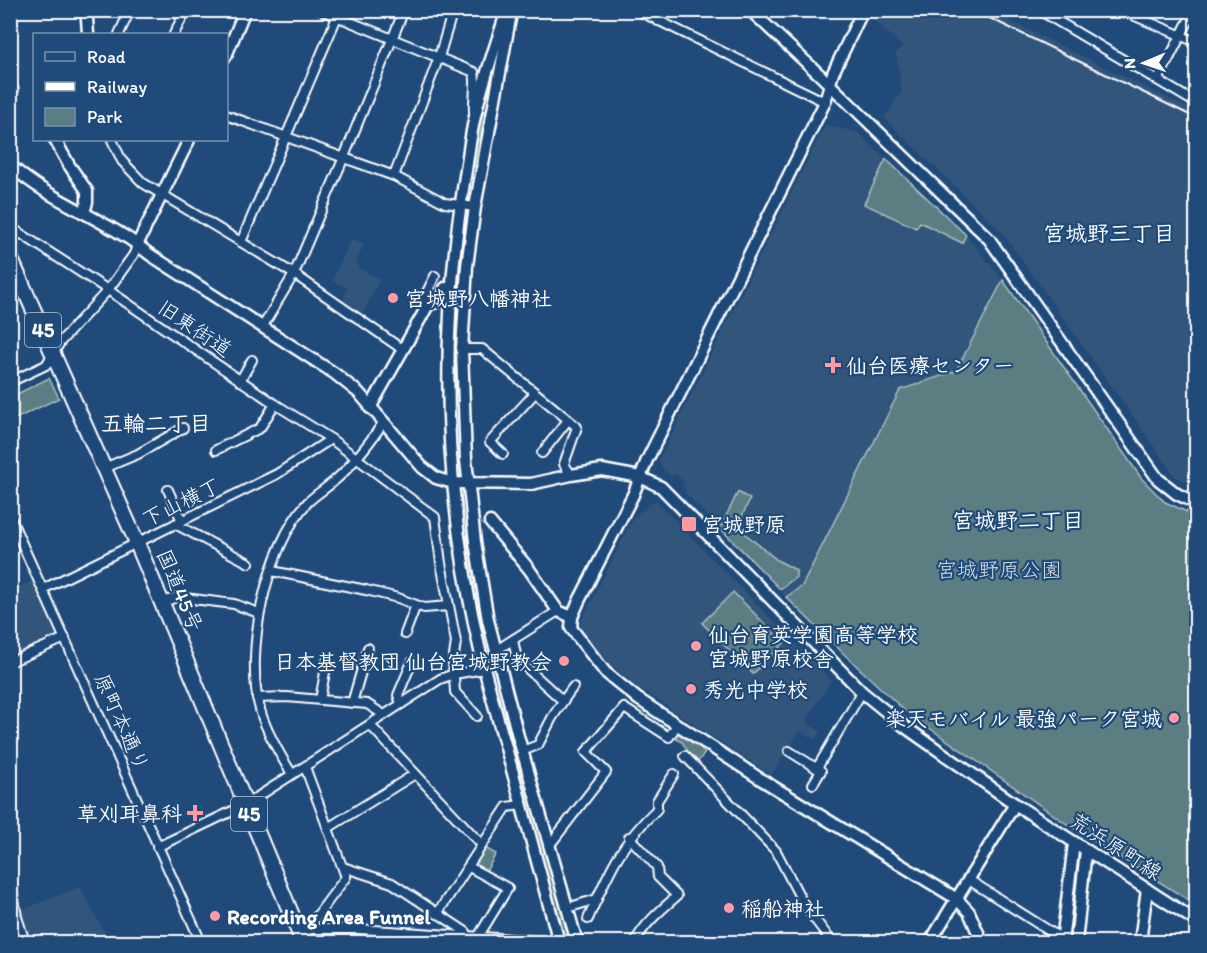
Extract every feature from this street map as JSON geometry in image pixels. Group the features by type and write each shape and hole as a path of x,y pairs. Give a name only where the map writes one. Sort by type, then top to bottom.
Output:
{"highway":[{"name":"国道45号","path":"10,257 137,543 301,938"}],"street":[{"path":"85,10 88,33"},
{"path":"120,33 130,10"},
{"path":"174,33 186,10"},
{"path":"228,51 245,10"},
{"path":"321,10 339,14 474,72 476,76 472,98 475,116"},
{"path":"262,326 294,274 404,10"},
{"path":"394,176 439,57 453,10"},
{"path":"301,938 313,929 358,929 559,942 484,669 466,581 453,483 447,371 453,259 475,116 509,10"},
{"path":"509,10 467,266 462,349 463,416 468,483 481,583 495,651 577,942"},
{"path":"637,10 825,102"},
{"path":"658,21 663,10"},
{"path":"750,10 989,238 1158,479 1177,494 1197,503"},
{"path":"863,10 833,72 825,102 652,449 572,618 571,628 605,672 638,699 762,780 957,899 969,912 982,942"},
{"path":"1039,10 1197,102"},
{"path":"1122,10 1197,42"},
{"path":"1158,81 1194,10"},
{"path":"241,242 339,14"},
{"path":"228,116 394,176 445,203 475,207"},
{"path":"56,141 87,191 84,213"},
{"path":"112,141 132,173 161,195 294,274 402,349"},
{"path":"10,382 46,365 61,341 108,290 134,254 188,141"},
{"path":"10,165 43,190 137,245 334,373 359,393 382,423 422,467 436,478 453,483"},
{"name":"旧東街道","path":"10,229 108,290 240,381 330,439 435,517 456,642 454,674"},
{"path":"370,408 428,305 443,300 446,276 453,259"},
{"path":"426,309 424,298 435,276"},
{"path":"426,309 440,308 443,313 442,345 447,371"},
{"path":"462,349 482,349 577,427 564,464 571,474"},
{"path":"240,381 252,360"},
{"path":"503,454 490,442 535,393"},
{"path":"216,450 260,428 275,404"},
{"path":"542,453 568,420"},
{"path":"292,774 269,734 257,698 253,666 259,613 284,540 308,502 334,482 357,459 382,423"},
{"path":"104,468 146,450 183,428"},
{"name":"下山横丁","path":"43,590 277,474 330,439"},
{"name":"荒浜原町線","path":"453,483 531,484 571,474 602,470 640,477 661,487 862,692 905,727 1074,843 1197,921"},
{"path":"168,490 178,522 249,563"},
{"name":"原町本通り","path":"10,517 201,942"},
{"path":"490,522 529,568 558,611 572,618"},
{"path":"272,571 366,590 398,598 424,608 449,606"},
{"path":"162,603 176,597 234,604 259,613"},
{"path":"405,634 416,605"},
{"path":"495,651 558,611"},
{"path":"10,662 65,638"},
{"path":"513,640 517,659 563,701"},
{"path":"352,703 368,648"},
{"path":"320,700 327,661"},
{"path":"402,704 398,694 412,662"},
{"path":"157,847 245,805 440,679 484,669"},
{"path":"454,674 455,692 477,716"},
{"path":"522,751 538,745 552,718 573,687"},
{"path":"817,768 862,692"},
{"path":"257,698 287,697 366,704 384,715"},
{"path":"549,846 606,772 586,752 624,708 669,737 677,725"},
{"path":"370,725 482,845"},
{"path":"789,751 821,771 813,784"},
{"path":"685,756 776,851 804,905 832,942"},
{"path":"305,767 346,877 314,920 313,929"},
{"path":"328,828 415,774"},
{"path":"588,919 615,859 629,837 657,809 657,801 674,774"},
{"path":"930,942 1016,804"},
{"path":"437,914 507,807 522,805"},
{"path":"629,837 657,867 658,877 677,896 657,914 635,942"},
{"path":"969,880 1062,941 1074,843"},
{"path":"1076,942 1086,850"},
{"path":"343,867 392,883 466,932 468,937"},
{"path":"469,867 508,888 478,937"},
{"path":"10,876 17,917 25,942"},
{"path":"1140,942 1147,889"},
{"path":"567,908 597,899"}],"shaded area":[{"path":"876,11 990,11 1196,112 1196,486 1175,476 1002,232 884,118 902,92 896,53 902,46 872,18"},
{"name":"仙台医療センター","path":"825,125 857,132 966,235 1003,280 956,371 900,390 802,586 786,597 684,492 686,489 682,485 684,483 675,473 671,476 662,468 659,460"},
{"path":"351,239 364,244 356,262 359,268 380,279 363,313 342,302 348,288 332,281"},
{"name":"仙台育英学園高等学校 宮城野原校舎","path":"655,500 831,680 806,721 821,732 815,740 800,731 771,775 635,685 610,664 578,627 634,517"},
{"path":"33,580 58,636 11,657 11,590"},
{"path":"80,887 109,940 103,942 28,942 19,911"},
{"path":"359,933 459,939 513,942 363,942"}],"green space":[{"path":"480,110 485,111 474,167 469,166"},
{"path":"886,159 966,235 962,243 920,222 916,228 864,204"},
{"path":"457,261 463,261 454,358 456,437 454,437 452,358"},
{"name":"宮城野原公園","path":"1003,280 1142,479 1165,502 1196,516 1196,905 1067,824 905,711 786,597 802,586 900,390 956,371"},
{"path":"49,378 59,398 11,421 11,397"},
{"path":"738,492 750,499 737,527 777,560 796,570 796,577 780,589 720,528"},
{"path":"468,535 485,629 480,631 471,587 466,536"},
{"path":"733,592 784,643 753,674 702,623"},
{"path":"505,707 570,939 564,940 499,709"},
{"path":"680,733 703,748 702,751 705,753 696,764 682,742 675,738 675,735"},
{"path":"483,847 496,854 485,873 472,865"}],"railway":[{"path":"973,10 1196,118"}],"place":[{"name":"宮城野八幡神社","path":"393,298"},
{"name":"仙台医療センター","path":"833,365"},
{"name":"宮城野原","path":"689,524"},
{"name":"仙台育英学園高等学校 宮城野原校舎","path":"696,646"},
{"name":"日本基督教団 仙台宮城野教会","path":"564,661"},
{"name":"秀光中学校","path":"691,689"},
{"name":"楽天モバイル 最強パーク宮城","path":"1174,718"},
{"name":"草刈耳鼻科","path":"195,813"},
{"name":"稲船神社","path":"729,908"},
{"name":"Recording Area Funnel","path":"215,916"}],"district":[{"name":"宮城野三丁目","path":"1109,233"},
{"name":"五輪二丁目","path":"156,423"},
{"name":"宮城野二丁目","path":"1018,520"}]}
